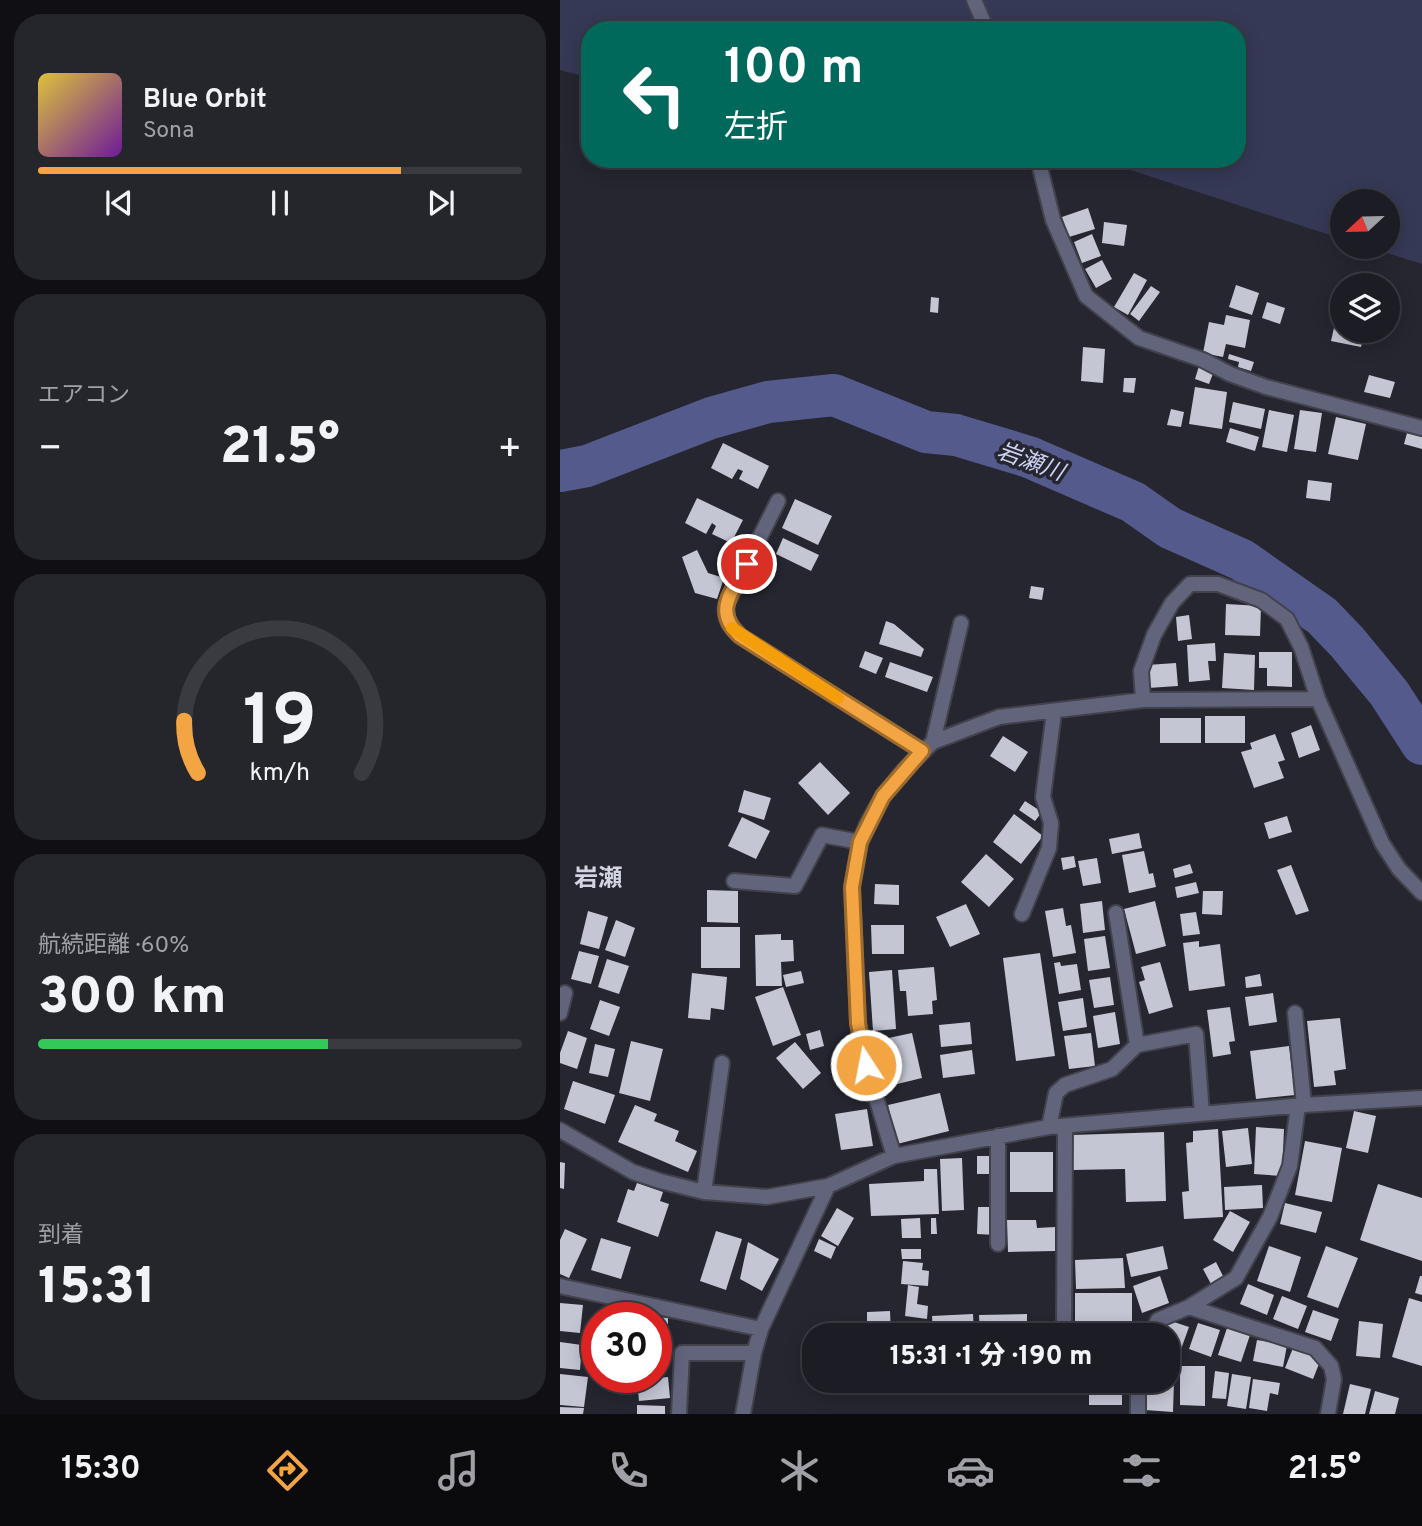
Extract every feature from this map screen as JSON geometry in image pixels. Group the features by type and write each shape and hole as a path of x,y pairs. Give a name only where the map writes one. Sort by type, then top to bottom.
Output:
{"street":[{"path":"974,0 983,21"},
{"path":"1040,168 1053,220 1086,296 1139,338 1203,360 1230,374 1266,387 1422,428"},
{"path":"778,501 726,605 725,615 729,626 740,636 928,747"},
{"path":"1143,700 1142,671 1154,635 1172,603 1190,584 1218,584 1261,600 1287,619 1301,648 1318,699 1382,843 1399,869 1422,893"},
{"path":"928,747 961,623"},
{"path":"894,1156 866,1065 858,1023 852,887 860,842 883,796 928,747 999,717 1143,700 1318,699"},
{"path":"1022,914 1049,848 1051,823 1043,797 1054,712"},
{"path":"734,881 795,886 822,835 860,842"},
{"path":"1116,913 1137,1045"},
{"path":"560,1013 565,993"},
{"path":"1157,1323 1236,1278 1270,1217 1290,1166 1301,1106 1295,1013"},
{"path":"1049,1127 1056,1093 1065,1085 1112,1069 1137,1045 1196,1034 1202,1114"},
{"path":"704,1192 722,1063"},
{"path":"560,1130 633,1172 704,1192 767,1197 828,1186 894,1156 1049,1127 1422,1098"},
{"path":"1064,1323 1065,1126"},
{"path":"998,1136 998,1244"},
{"path":"743,1414 761,1329 828,1186"},
{"path":"560,1286 761,1329"},
{"path":"1189,1307 1315,1348 1331,1366 1334,1379 1328,1414"},
{"path":"679,1414 682,1353 754,1353"},
{"path":"1138,1393 1138,1414"}],"shaded area":[{"path":"560,0 1422,0 1422,264 1400,257 1400,189 1330,189 1330,235 1125,168 1246,168 1246,21 581,21 581,76 560,70"}],"building":[{"path":"1088,208 1095,229 1069,237 1062,217"},
{"path":"1104,222 1127,225 1124,246 1102,243"},
{"path":"1092,234 1101,256 1082,263 1074,242"},
{"path":"1102,260 1112,279 1096,288 1085,269"},
{"path":"1134,273 1147,280 1128,315 1114,307"},
{"path":"1236,285 1259,293 1252,315 1229,307"},
{"path":"1151,286 1160,292 1139,321 1130,314"},
{"path":"931,297 939,298 938,313 930,312"},
{"path":"1267,302 1285,308 1280,324 1262,318"},
{"path":"1226,315 1250,320 1245,348 1226,344 1223,357 1203,353 1209,322 1224,325"},
{"path":"1341,343 1362,343 1361,347"},
{"path":"1083,347 1105,349 1103,383 1081,381"},
{"path":"1229,354 1254,362 1251,371 1238,367 1239,362 1228,359"},
{"path":"1199,366 1214,371 1209,384 1195,379"},
{"path":"1369,375 1395,382 1390,398 1364,392"},
{"path":"1124,378 1136,378 1134,393 1123,392"},
{"path":"1195,387 1227,392 1222,429 1189,424"},
{"path":"1233,402 1265,409 1261,429 1229,422"},
{"path":"1171,409 1184,412 1181,427 1167,425"},
{"path":"1269,410 1294,415 1287,452 1262,447"},
{"path":"1300,410 1322,413 1316,452 1294,449"},
{"path":"1336,417 1366,424 1358,460 1328,454"},
{"path":"1230,428 1259,437 1255,451 1226,442"},
{"path":"1407,433 1422,437 1422,449 1404,444"},
{"path":"723,443 769,466 758,489 739,479 743,471 738,469 732,479 711,468"},
{"path":"1308,480 1332,483 1330,501 1306,498"},
{"path":"697,498 743,520 731,543 712,534 716,526 712,523 706,534 685,523"},
{"path":"795,499 832,516 818,545 782,528"},
{"path":"783,538 819,555 811,571 776,554"},
{"path":"697,550 708,573 724,578 717,599 695,593 682,557"},
{"path":"1031,586 1044,588 1042,600 1029,598"},
{"path":"1226,604 1261,606 1260,636 1225,635"},
{"path":"1189,615 1192,639 1178,641 1176,617"},
{"path":"886,621 894,624 924,649 921,657 879,644"},
{"path":"1215,643 1216,661 1208,661 1210,680 1189,682 1187,645"},
{"path":"865,651 883,658 876,674 859,667"},
{"path":"1259,652 1292,652 1292,687 1267,686 1267,668 1259,668"},
{"path":"1224,653 1255,655 1254,690 1222,688"},
{"path":"890,662 933,677 927,692 885,677"},
{"path":"1176,663 1178,686 1148,688 1147,665"},
{"path":"1205,716 1245,716 1245,743 1205,743"},
{"path":"1160,718 1201,718 1201,743 1160,743"},
{"path":"1311,725 1320,750 1299,758 1291,733"},
{"path":"1275,734 1285,760 1278,762 1284,778 1254,788 1241,752 1252,749 1250,743"},
{"path":"1003,736 1028,752 1015,772 990,756"},
{"path":"820,762 850,793 828,815 798,783"},
{"path":"744,790 771,798 764,820 738,812"},
{"path":"1025,801 1042,812 1035,821 1019,810"},
{"path":"1014,814 1043,836 1021,864 993,842"},
{"path":"1287,816 1292,832 1269,839 1264,823"},
{"path":"742,817 770,831 756,859 728,846"},
{"path":"1139,833 1142,848 1112,854 1109,839"},
{"path":"1144,851 1149,874 1153,873 1156,887 1129,893 1122,855"},
{"path":"986,854 1014,879 989,907 961,882"},
{"path":"1074,856 1076,867 1063,870 1061,858"},
{"path":"1097,858 1101,883 1083,886 1078,861"},
{"path":"1190,864 1193,873 1175,878 1173,869"},
{"path":"1291,865 1309,911 1296,915 1277,870"},
{"path":"1196,882 1199,893 1177,898 1175,887"},
{"path":"875,884 899,885 899,905 874,904"},
{"path":"707,890 738,891 738,923 707,922"},
{"path":"1203,891 1223,891 1222,915 1202,914"},
{"path":"1102,901 1105,930 1083,933 1080,904"},
{"path":"1155,901 1166,946 1136,954 1124,909"},
{"path":"966,904 980,934 950,947 936,917"},
{"path":"1063,908 1066,926 1071,925 1076,953 1053,957 1045,911"},
{"path":"588,911 608,917 599,949 580,944"},
{"path":"1196,912 1200,934 1183,936 1180,914"},
{"path":"616,920 635,928 625,957 605,950"},
{"path":"871,925 904,925 904,954 872,954"},
{"path":"701,927 740,927 740,968 701,968"},
{"path":"781,934 781,940 793,940 794,961 781,962 782,986 756,986 755,935"},
{"path":"1105,936 1110,968 1088,971 1084,939"},
{"path":"1199,941 1199,947 1220,944 1225,986 1189,991 1183,943"},
{"path":"579,951 599,956 591,984 571,979"},
{"path":"1040,953 1055,1056 1016,1061 1003,958"},
{"path":"607,959 629,966 619,994 598,987"},
{"path":"1060,962 1061,966 1077,964 1081,990 1059,994 1054,963"},
{"path":"1160,962 1173,1007 1149,1014 1139,982 1145,980 1141,967"},
{"path":"934,967 937,1000 932,1001 933,1014 908,1016 906,991 900,991 898,970"},
{"path":"892,970 896,1029 873,1031 869,972"},
{"path":"801,971 804,983 786,987 783,975"},
{"path":"692,973 727,977 724,1010 711,1008 710,1020 688,1018"},
{"path":"1260,974 1262,986 1246,988 1245,977"},
{"path":"1110,977 1114,1005 1094,1008 1089,980"},
{"path":"783,987 801,1035 773,1046 755,997"},
{"path":"1273,993 1277,1022 1249,1026 1245,997"},
{"path":"1083,998 1087,1027 1063,1031 1058,1002"},
{"path":"600,1000 620,1007 609,1036 590,1029"},
{"path":"1230,1007 1235,1041 1229,1042 1231,1054 1213,1057 1207,1010"},
{"path":"1115,1012 1120,1044 1098,1048 1093,1016"},
{"path":"1340,1018 1346,1069 1334,1071 1336,1085 1314,1087 1307,1021"},
{"path":"970,1022 972,1044 941,1047 939,1025"},
{"path":"820,1030 824,1046 810,1050 806,1034"},
{"path":"568,1031 587,1038 577,1069 560,1063 560,1053"},
{"path":"912,1033 922,1078 889,1086 879,1040"},
{"path":"1091,1033 1095,1066 1069,1069 1064,1036"},
{"path":"631,1041 663,1049 650,1101 619,1093"},
{"path":"795,1042 821,1073 803,1089 776,1058"},
{"path":"595,1044 615,1049 608,1077 589,1073"},
{"path":"1289,1046 1295,1095 1256,1099 1250,1051"},
{"path":"972,1050 975,1074 943,1078 940,1055"},
{"path":"573,1081 615,1095 605,1124 564,1109"},
{"path":"940,1093 949,1131 897,1144 888,1105"},
{"path":"635,1105 657,1114 654,1121 679,1131 675,1141 697,1151 688,1172 618,1142"},
{"path":"867,1109 873,1146 841,1150 835,1114"},
{"path":"1354,1111 1376,1116 1368,1153 1346,1148"},
{"path":"1256,1127 1284,1129 1282,1176 1254,1174"},
{"path":"1248,1128 1252,1164 1226,1167 1222,1131"},
{"path":"1218,1129 1223,1217 1184,1219 1182,1192 1189,1191 1186,1143 1193,1142 1193,1131"},
{"path":"1164,1132 1166,1201 1126,1202 1125,1169 1072,1170 1072,1135"},
{"path":"1305,1141 1342,1148 1332,1202 1295,1195"},
{"path":"1010,1152 1053,1152 1053,1192 1010,1192"},
{"path":"977,1156 996,1156 996,1174 977,1174"},
{"path":"962,1158 964,1210 942,1211 940,1159"},
{"path":"560,1162 565,1163 564,1189 560,1188"},
{"path":"924,1169 937,1169 939,1214 871,1216 869,1184 924,1181"},
{"path":"637,1183 663,1192 660,1201 669,1204 658,1237 617,1222 628,1189 634,1191"},
{"path":"1378,1184 1422,1198 1422,1261 1360,1240"},
{"path":"1262,1185 1263,1208 1225,1210 1224,1187"},
{"path":"1285,1203 1322,1212 1316,1233 1280,1224"},
{"path":"978,1207 996,1207 996,1235 977,1234"},
{"path":"837,1208 854,1218 838,1246 821,1236"},
{"path":"1230,1211 1250,1222 1233,1252 1213,1240"},
{"path":"920,1218 921,1238 902,1238 901,1219"},
{"path":"931,1218 936,1218 937,1234 931,1234"},
{"path":"1007,1220 1036,1220 1037,1228 1055,1227 1055,1251 1008,1252"},
{"path":"565,1229 587,1239 569,1278 560,1274 560,1240"},
{"path":"716,1231 742,1239 726,1290 700,1281"},
{"path":"601,1238 631,1247 621,1279 591,1270"},
{"path":"819,1239 836,1247 831,1259 814,1251"},
{"path":"748,1242 779,1259 762,1291 740,1279"},
{"path":"1163,1246 1168,1269 1131,1277 1126,1254"},
{"path":"1269,1246 1301,1257 1290,1292 1257,1281"},
{"path":"1326,1246 1358,1258 1338,1308 1307,1297"},
{"path":"901,1249 921,1249 921,1259 902,1259"},
{"path":"1123,1258 1125,1288 1076,1289 1075,1260"},
{"path":"903,1261 923,1263 922,1270 929,1271 928,1286 901,1284"},
{"path":"1216,1262 1224,1278 1211,1284 1203,1269"},
{"path":"1160,1276 1169,1303 1142,1313 1133,1286"},
{"path":"1422,1276 1422,1295 1415,1293"},
{"path":"1248,1284 1274,1295 1267,1315 1240,1304"},
{"path":"908,1285 919,1287 917,1304 928,1306 927,1319 905,1316"},
{"path":"1075,1293 1132,1293 1132,1323 1075,1323"},
{"path":"1282,1296 1307,1306 1298,1329 1273,1319"},
{"path":"1409,1298 1422,1302 1422,1366 1392,1357"},
{"path":"560,1303 581,1305 580,1333 560,1331"},
{"path":"1313,1310 1339,1319 1331,1341 1305,1332"},
{"path":"890,1311 890,1323 867,1323 867,1312"},
{"path":"973,1314 973,1323 932,1323 932,1316"},
{"path":"1027,1314 1027,1323 979,1323 979,1315"},
{"path":"1359,1321 1383,1324 1380,1358 1356,1356"},
{"path":"1198,1323 1220,1330 1211,1357 1189,1349"},
{"path":"1180,1324 1189,1327 1180,1352"},
{"path":"1228,1325 1251,1332 1241,1362 1218,1355"},
{"path":"1257,1340 1287,1345 1283,1367 1253,1361"},
{"path":"560,1342 581,1345 580,1370 560,1368"},
{"path":"1293,1348 1321,1359 1313,1379 1285,1368"},
{"path":"1180,1366 1205,1366 1205,1406 1180,1405"},
{"path":"1215,1371 1229,1373 1226,1399 1212,1398"},
{"path":"560,1374 581,1376 581,1393 586,1393 584,1407 560,1405"},
{"path":"1232,1374 1251,1377 1246,1409 1227,1406"},
{"path":"1253,1379 1280,1383 1278,1395 1270,1393 1267,1411 1249,1408"},
{"path":"1350,1384 1371,1389 1365,1414 1343,1414"},
{"path":"1375,1391 1399,1398 1395,1414 1369,1414"},
{"path":"638,1393 670,1393 670,1398 639,1401"},
{"path":"1089,1393 1122,1393 1122,1405 1089,1405"},
{"path":"1146,1393 1174,1393 1173,1412 1145,1410"},
{"path":"637,1405 665,1406 665,1414 637,1414"},
{"path":"560,1407 584,1408 583,1414 560,1414"}],"waterway":[{"name":"岩瀬川","path":"560,471 587,466 711,418 768,402 834,395 926,432 956,435 1029,457 1133,502 1170,528 1242,560 1322,616 1389,693 1422,744"}],"slow traffic":[{"path":"732,628 740,636 838,698"}],"district":[{"name":"岩瀬","path":"598,878"}],"route":[{"path":"747,564 726,605 725,615 729,626 740,636 922,751 883,796 860,842 852,887 858,1023 866,1065"}]}
